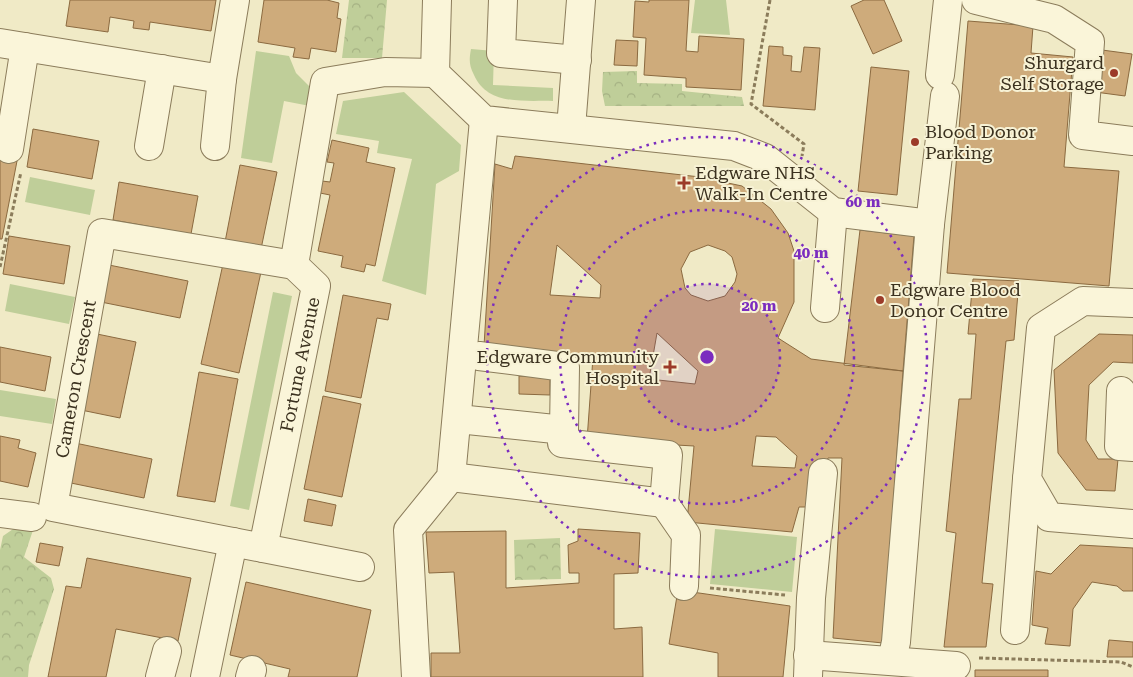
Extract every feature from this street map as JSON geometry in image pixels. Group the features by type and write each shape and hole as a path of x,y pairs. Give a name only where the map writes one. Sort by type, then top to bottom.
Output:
{"street":[{"path":"215,146 222,79 235,0"},
{"path":"435,72 437,0"},
{"path":"504,0 501,53 577,60"},
{"path":"571,128 581,0"},
{"path":"892,660 897,632 943,86 948,0"},
{"path":"976,0 1054,19 1090,42 1083,136 1133,141"},
{"path":"9,149 12,45 222,79"},
{"path":"149,146 162,70"},
{"path":"294,265 325,82 385,72 435,72 484,120 734,146 765,158 833,212 930,224"},
{"path":"416,677 408,530 452,477 484,120"},
{"path":"825,308 833,212"},
{"name":"Cameron Crescent","path":"263,548 53,507 102,233 294,265"},
{"name":"Fortune Avenue","path":"263,548 316,286 294,265"},
{"path":"1015,630 1041,328 1083,301 1133,303"},
{"path":"479,356 565,367 562,443 668,455 664,503 686,534 684,586"},
{"path":"1121,390 1119,446 1133,447"},
{"path":"458,419 564,430"},
{"path":"823,473 811,598 808,666 892,660 956,666"},
{"path":"452,477 664,503"},
{"path":"1027,478 1049,517 1133,524"},
{"path":"0,513 32,517"},
{"path":"205,677 233,542"},
{"path":"263,548 360,568"}],"path":[{"path":"770,0 751,104 804,144 798,184"},
{"path":"0,267 22,167 9,149"},
{"path":"684,586 811,598"},
{"path":"956,666 973,658 1121,662 1133,666"}],"green space":[{"path":"349,0 387,0 382,58 342,58"},
{"path":"695,0 726,0 730,35 691,33"},
{"path":"471,49 494,51 493,85 553,88 553,101 519,101 497,97 488,92 480,85 472,71 470,62"},
{"path":"256,51 289,56 296,73 313,90 310,106 284,101 272,163 241,158"},
{"path":"637,71 637,83 682,84 682,91 742,97 744,106 605,106 602,91 603,72"},
{"path":"404,92 461,145 459,171 436,184 426,295 382,281 412,159 377,153 379,141 336,134 343,101"},
{"path":"30,177 95,190 90,215 25,202"},
{"path":"10,284 75,297 69,324 5,311"},
{"path":"273,292 292,296 249,510 230,506"},
{"path":"0,390 56,399 52,424 0,416"},
{"path":"16,527 33,530 24,557 51,578 54,589 29,665 28,677 0,677 0,550 3,536"},
{"path":"715,529 797,537 792,592 710,584"},
{"path":"560,538 561,579 515,580 514,540"}],"building":[{"path":"70,0 216,0 211,31 150,22 149,30 133,28 134,21 110,17 108,32 66,26"},
{"path":"264,0 327,0 339,3 337,18 341,19 336,52 311,48 309,59 293,57 295,48 258,42"},
{"path":"649,0 689,0 686,51 698,52 699,36 744,39 741,90 686,87 686,78 644,75 646,38 633,37 635,1 649,2"},
{"path":"864,0 884,0 902,41 873,54 851,6"},
{"path":"968,21 1033,26 1031,53 1073,57 1064,167 1119,171 1109,286 947,273"},
{"path":"616,40 638,41 637,66 614,65"},
{"path":"769,46 783,47 783,55 792,56 791,71 801,72 804,47 820,48 815,110 763,106"},
{"name":"Shurgard Self Storage","path":"1102,50 1132,54 1125,96 1095,92"},
{"path":"871,67 909,71 897,195 858,191"},
{"path":"33,129 99,141 92,179 27,167"},
{"path":"332,140 369,148 366,162 395,168 375,266 366,264 364,272 341,267 343,256 318,251 330,195 320,193 322,181 330,182 334,163 327,162"},
{"name":"Edgware Community Hospital","path":"515,156 700,177 742,186 771,209 788,233 794,251 794,302 778,338 811,359 903,371 883,643 833,638 842,458 828,458 808,507 799,507 792,532 687,522 694,446 587,440 593,357 484,346 495,164 512,169","holes":["557,245 601,285 600,298 550,295","708,245 725,251 732,257 737,274 735,282 725,296 708,301 691,295 685,288 681,269 690,252","657,333 698,371 695,384 649,379","756,436 776,437 797,456 795,468 752,466"]},
{"path":"0,158 17,161 2,239 0,239"},
{"path":"240,165 277,172 261,249 225,242"},
{"path":"119,182 198,196 191,234 113,220"},
{"name":"Edgware Blood Donor Centre","path":"860,230 914,236 903,371 844,365"},
{"path":"9,236 70,246 64,284 3,274"},
{"path":"223,264 261,272 239,373 201,364"},
{"path":"109,265 188,281 180,318 101,302"},
{"path":"973,279 1019,281 1014,340 1006,341 982,583 993,584 986,647 944,647 956,533 946,531 959,399 971,399 976,334 968,334"},
{"path":"343,295 391,304 388,320 377,318 361,398 325,391"},
{"path":"97,334 136,342 120,418 81,410"},
{"path":"1099,334 1133,335 1133,363 1113,362 1089,385 1086,440 1098,459 1118,459 1115,491 1086,490 1058,453 1054,370"},
{"path":"0,347 51,357 45,391 0,382"},
{"path":"199,372 238,379 215,502 177,496"},
{"path":"519,376 550,376 550,395 519,394"},
{"path":"323,396 361,404 342,497 304,489"},
{"path":"0,436 20,440 18,448 36,453 28,487 0,481"},
{"path":"75,443 152,459 144,498 66,482"},
{"path":"308,499 336,505 332,526 304,521"},
{"path":"578,529 640,533 638,573 614,574 614,629 642,627 643,677 431,677 431,653 460,653 454,572 429,573 426,532 506,531 506,588 579,583 579,573 569,573 568,545 578,541"},
{"path":"40,543 63,547 59,566 36,562"},
{"path":"1080,545 1133,548 1133,591 1123,591 1117,586 1092,582 1073,609 1070,646 1045,644 1048,628 1032,625 1036,571 1051,574"},
{"path":"87,558 191,578 178,641 116,629 106,677 48,677 66,586 81,588"},
{"path":"246,582 371,610 357,677 288,677 290,669 230,655"},
{"path":"678,590 790,606 783,677 718,677 718,653 669,644"},
{"path":"1109,640 1133,642 1133,657 1107,657"},
{"path":"975,670 1048,670 1048,677 975,677"}],"place":[{"name":"Shurgard Self Storage","path":"1114,73"},
{"name":"Blood Donor Parking","path":"915,142"},
{"name":"Edgware NHS Walk-In Centre","path":"684,183"},
{"name":"Edgware Blood Donor Centre","path":"880,300"},
{"name":"Edgware Community Hospital","path":"670,367"}]}
